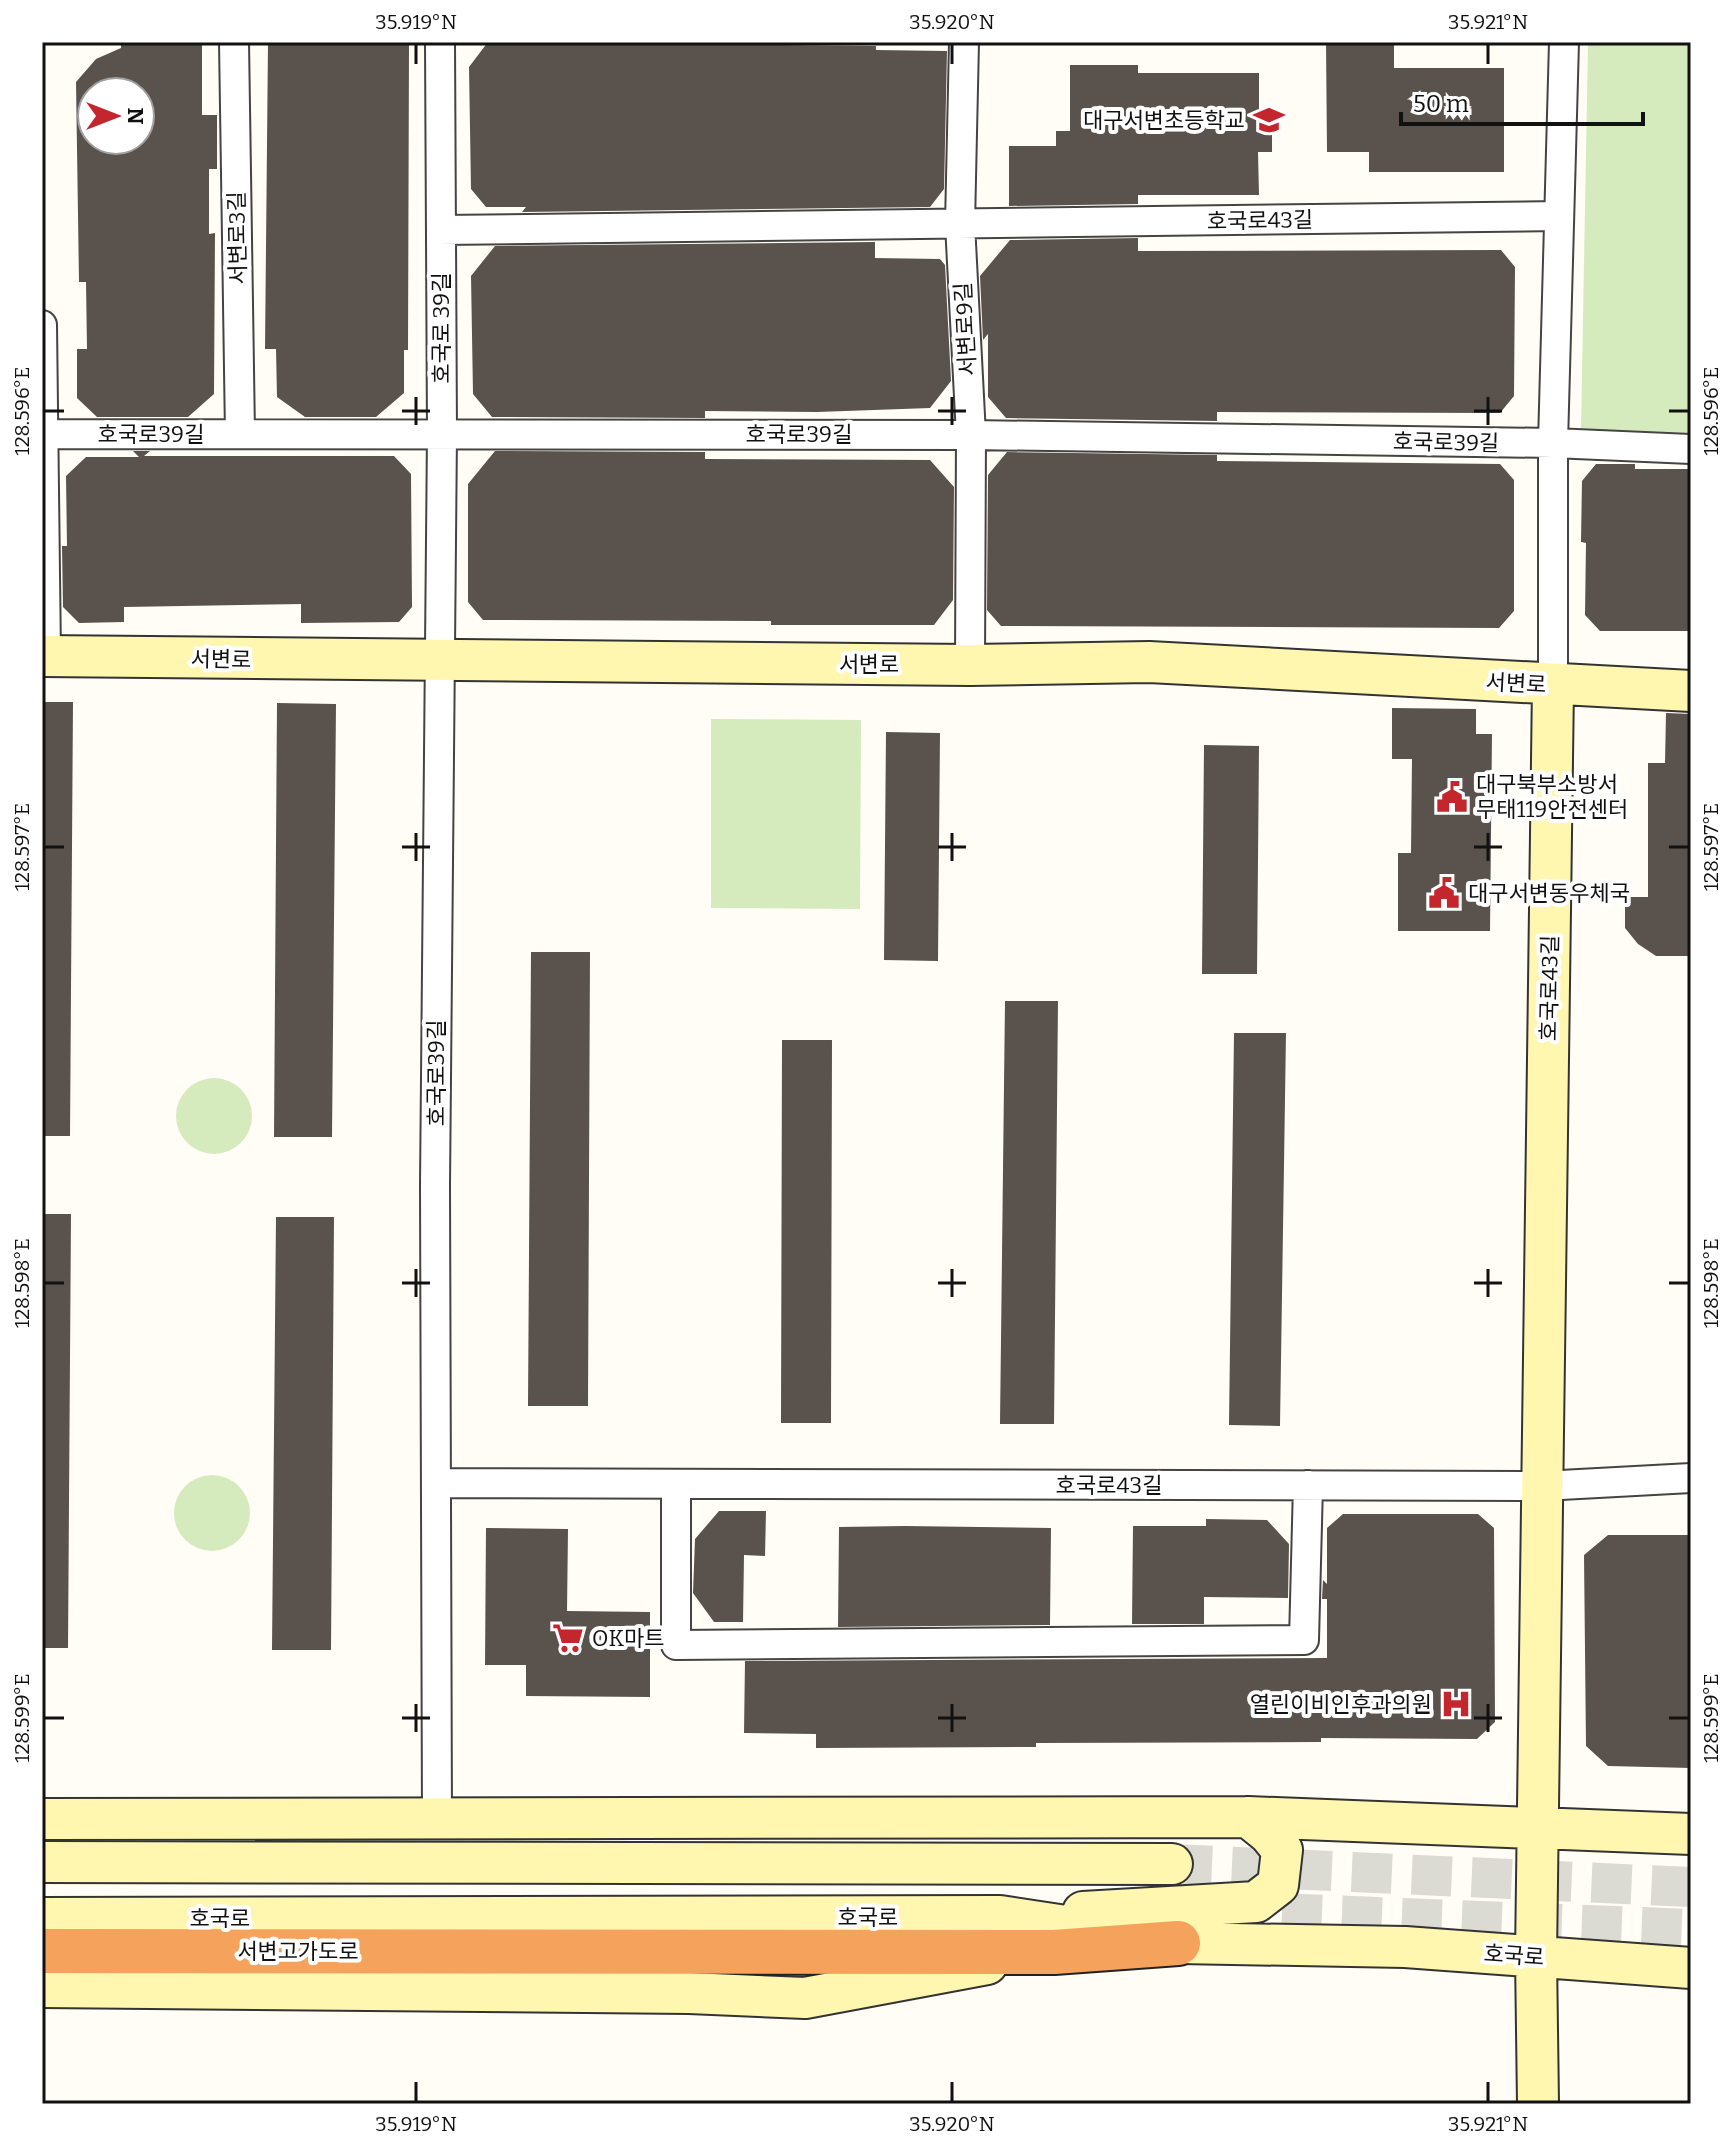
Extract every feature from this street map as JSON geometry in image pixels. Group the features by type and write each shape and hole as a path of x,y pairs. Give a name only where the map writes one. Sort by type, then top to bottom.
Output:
{"highway":[{"name":"서변고가도로","path":"42,1951 1054,1952 1178,1943"}],"main road":[{"name":"서변로","path":"44,656 970,665 1149,662 1691,691"},
{"name":"호국로43길","path":"1538,2104 1536,1956 1553,685"},
{"path":"1000,1916 1256,1902 1278,1885 1282,1850 1269,1834 1248,1817"},
{"path":"42,1819 1248,1817 1691,1834"},
{"path":"42,1862 1172,1864"},
{"name":"호국로","path":"42,1918 1000,1916 1178,1943 1405,1947 1691,1968"},
{"path":"52,1982 689,1993 805,1998 1054,1952"}],"street":[{"name":"서변로3길","path":"234,42 240,434"},
{"name":"호국로 39길","path":"439,662 442,433 440,42"},
{"name":"서변로9길","path":"964,42 960,224 971,435 970,665"},
{"name":"호국로43길","path":"1553,685 1553,443 1564,42"},
{"name":"호국로43길","path":"960,224 1559,216"},
{"path":"441,230 960,224"},
{"name":"서변로","path":"42,325 44,656"},
{"name":"호국로39길","path":"43,434 971,435 1553,443"},
{"path":"1553,443 1691,449"},
{"name":"호국로39길","path":"437,1819 435,1185 439,662"},
{"name":"호국로43길","path":"676,1484 1542,1486 1691,1478"},
{"path":"438,1483 676,1484 676,1645 1304,1640 1308,1485"}],"green space":[{"path":"1588,42 1691,42 1691,433 1581,429"},
{"path":"711,719 861,720 860,909 711,908"},
{"path":"214,1078 228,1081 241,1089 249,1102 252,1116 249,1130 241,1143 228,1151 214,1154 200,1151 187,1143 179,1130 176,1116 179,1102 187,1089 200,1081"},
{"path":"212,1475 226,1478 239,1486 247,1499 250,1513 247,1527 239,1540 226,1548 212,1551 198,1548 185,1540 177,1527 174,1513 177,1499 185,1486 198,1478"}],"building":[{"path":"121,42 202,42 202,115 217,115 217,169 209,169 209,234 215,233 214,394 188,417 97,417 77,398 77,349 87,349 86,282 79,282 77,156 156,156 156,76 81,76 96,59 121,48"},
{"path":"268,42 409,42 408,350 404,350 404,393 376,417 305,417 277,397 276,349 265,349"},
{"path":"488,42 876,46 876,50 947,51 944,189 930,207 522,212 526,207 486,207 471,189 469,67"},
{"name":"대구서변초등학교","path":"1326,42 1394,42 1394,68 1504,68 1504,172 1369,172 1369,152 1327,152"},
{"path":"1070,65 1138,65 1138,73 1259,73 1259,113 1272,113 1272,152 1258,152 1259,195 1138,195 1138,204 1009,206 1009,146 1056,146 1056,131 1070,131"},
{"path":"1138,238 1138,251 1501,250 1515,267 1514,396 1500,413 1217,412 1217,421 1006,418 988,397 988,334 983,340 980,276 1010,240"},
{"path":"875,242 875,258 940,259 945,265 951,381 930,408 817,412 705,411 705,418 492,417 473,394 471,276 495,246"},
{"path":"133,451 150,451 144,456 394,456 411,474 412,607 399,622 301,623 301,604 124,607 124,622 79,623 63,607 62,546 67,546 66,476 86,457 139,457"},
{"path":"495,451 705,452 705,459 930,460 954,487 953,600 934,625 483,620 468,602 468,484"},
{"path":"1007,452 1217,455 1217,461 1500,464 1514,480 1514,611 1499,628 1001,626 987,610 988,475"},
{"path":"1596,464 1635,464 1635,469 1691,469 1691,631 1600,631 1585,615 1586,543 1581,542 1582,481"},
{"path":"42,702 73,702 70,1136 42,1136"},
{"path":"277,703 336,704 332,1137 274,1137"},
{"path":"1392,708 1476,709 1476,734 1492,734 1490,931 1398,931 1398,853 1411,853 1412,759 1392,759"},
{"path":"1666,713 1691,714 1691,930 1688,956 1656,956 1638,944 1625,928 1625,897 1648,897 1648,763 1665,763"},
{"path":"886,732 940,733 938,961 884,960"},
{"path":"1204,745 1259,746 1257,974 1202,974"},
{"path":"531,952 590,952 588,1406 528,1406"},
{"path":"1005,1001 1058,1001 1054,1424 1000,1424"},
{"path":"1234,1033 1286,1033 1280,1426 1229,1425"},
{"path":"782,1040 832,1040 831,1423 781,1423"},
{"path":"42,1214 71,1214 68,1648 42,1648"},
{"path":"276,1217 334,1217 331,1650 272,1650"},
{"path":"719,1511 766,1511 765,1556 744,1555 743,1622 714,1622 693,1593 695,1539"},
{"path":"1343,1514 1478,1514 1494,1528 1495,1722 1477,1739 1321,1738 1321,1742 816,1748 816,1734 744,1733 745,1661 1327,1658 1327,1599 1322,1599 1323,1580 1327,1584 1327,1528"},
{"path":"1206,1519 1267,1520 1289,1544 1288,1598 1204,1597 1204,1624 1132,1624 1133,1526 1206,1526"},
{"path":"839,1527 1051,1528 1050,1625 838,1627"},
{"name":"OK마트","path":"486,1528 568,1529 567,1611 650,1612 650,1697 526,1696 526,1665 485,1665"},
{"path":"1608,1535 1691,1535 1691,1768 1608,1766 1586,1746 1584,1555"}],"tunnel":[{"path":"1172,1864 1691,1887"},
{"path":"1222,1911 1691,1929"}],"place":[{"name":"대구서변초등학교","path":"1269,120"},
{"name":"대구북부소방서 무태119안전센터","path":"1452,797"},
{"name":"대구서변동우체국","path":"1444,893"},
{"name":"OK마트","path":"568,1638"},
{"name":"열린이비인후과의원","path":"1456,1704"}]}
